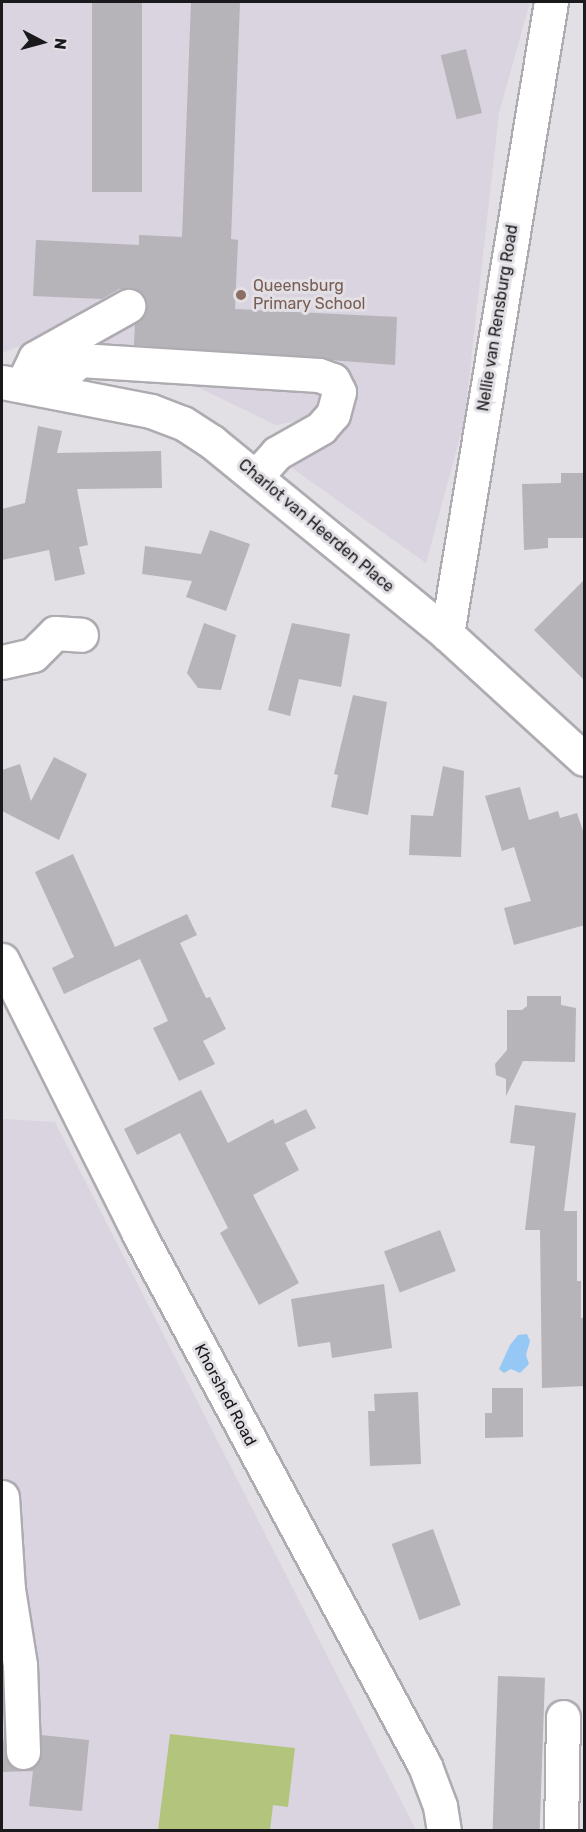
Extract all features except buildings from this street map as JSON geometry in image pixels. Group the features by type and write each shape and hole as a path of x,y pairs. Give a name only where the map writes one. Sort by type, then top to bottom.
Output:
{"street":[{"name":"Nellie van Rensburg Road","path":"447,634 551,2"},
{"path":"24,385 35,358 128,306"},
{"path":"24,385 80,360 319,375 333,380 339,392 333,414 321,428 277,453 257,475"},
{"name":"Charlot van Heerden Place","path":"24,385 151,411 183,423 257,475 447,634 585,759"},
{"path":"2,662 33,655 55,633 81,635"},
{"name":"Khorshed Road","path":"2,960 139,1234 425,1766 440,1806 444,1830"},
{"path":"2,1497 8,1590 20,1665 23,1752"},
{"path":"561,1830 562,1717"}],"shaded area":[{"name":"Queensburg Primary School","path":"2,2 530,2 499,113 464,422 426,563 292,468 315,449 303,420 276,425 193,385 35,358 22,345 2,353"},
{"path":"2,1119 55,1122 416,1830 2,1830"}],"green space":[{"path":"170,1734 295,1748 288,1807 273,1805 270,1830 158,1830"}],"water":[{"path":"527,1334 530,1341 526,1355 529,1364 520,1373 511,1369 504,1373 499,1369 510,1345 518,1335"}],"place":[{"name":"Queensburg Primary School","path":"241,295"}]}
